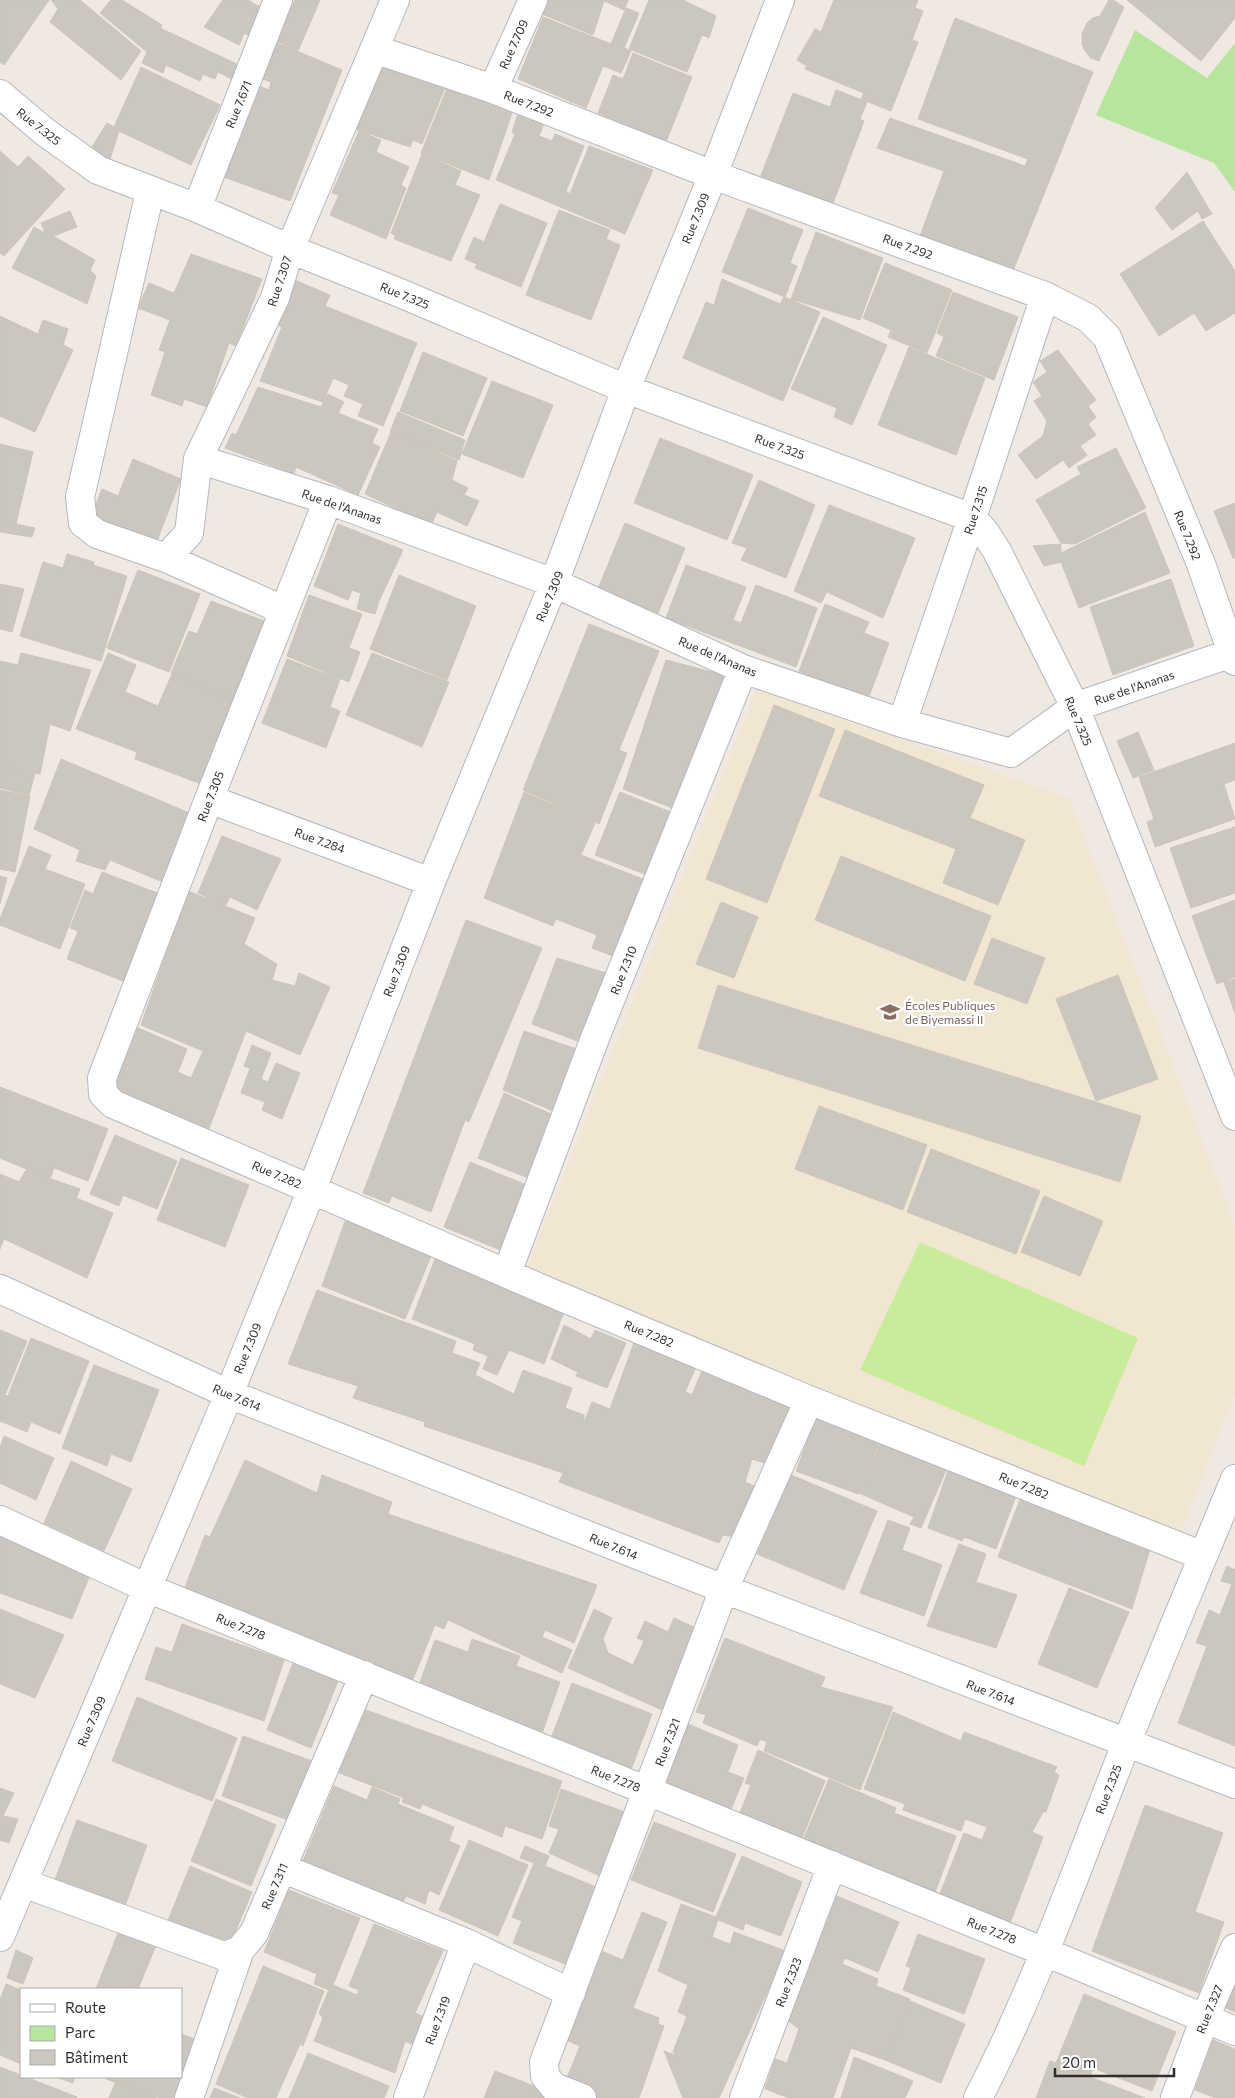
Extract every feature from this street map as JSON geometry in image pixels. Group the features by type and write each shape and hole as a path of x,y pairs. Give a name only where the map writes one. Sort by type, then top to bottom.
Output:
{"street":[{"name":"Rue 7.671","path":"197,208 278,0"},
{"name":"Rue 7.307","path":"166,558 189,533 198,459 275,298 290,249 395,0"},
{"name":"Rue 7.709","path":"493,88 533,0"},
{"name":"Rue 7.309","path":"0,1937 312,1189 431,882 554,583 626,389 713,175 780,0"},
{"name":"Rue 7.292","path":"374,49 493,88 713,175 1045,296 1088,318 1106,337 1201,564 1234,655"},
{"name":"Rue 7.325","path":"0,94 45,132 98,170 150,192 197,208 290,249 400,293 626,389 972,518 984,531 997,551 1075,707 1235,1116"},
{"path":"150,192 80,497 83,523 97,534 166,558 283,610"},
{"name":"Rue 7.315","path":"902,723 1045,296"},
{"name":"Rue de l'Ananas","path":"198,459 328,500 554,583 743,669 902,723 1011,753 1075,707 1234,655"},
{"name":"Rue 7.305","path":"103,1094 102,1078 209,799 328,500"},
{"name":"Rue 7.310","path":"507,1273 596,1038 743,669"},
{"name":"Rue 7.284","path":"209,799 431,882"},
{"name":"Rue 7.282","path":"103,1094 113,1104 312,1189 438,1246 507,1273 809,1400 1203,1556"},
{"name":"Rue 7.614","path":"0,1289 228,1394 724,1589 1235,1784"},
{"name":"Rue 7.321","path":"582,2098 554,2087 545,2076 544,2062 724,1589 809,1400"},
{"name":"Rue 7.325","path":"978,2098 1003,2049 1045,1952 1126,1743 1235,1479"},
{"name":"Rue 7.278","path":"0,1520 147,1588 1045,1952 1235,2031"},
{"name":"Rue 7.311","path":"189,2098 240,1950 254,1933 364,1675"},
{"name":"Rue 7.323","path":"744,2098 832,1866"},
{"path":"282,1868 466,1943 571,1993"},
{"path":"23,1883 224,1956 240,1950"},
{"name":"Rue 7.319","path":"408,2098 466,1943"},
{"name":"Rue 7.327","path":"1175,2098 1205,2018 1235,1948"}],"shaded area":[{"name":"Écoles Publiques de Biyemassi II","path":"757,688 1069,798 1235,1225 1235,1394 1178,1539 526,1270"}],"green space":[{"path":"1135,30 1207,78 1235,43 1235,192 1214,163 1096,115"},
{"path":"920,1242 1138,1338 1084,1466 860,1370"}],"building":[{"path":"0,0 49,0 4,65 0,62"},
{"path":"51,0 80,0 141,51 121,80 50,22 58,9"},
{"path":"111,0 122,0 162,25 160,28 239,65 232,79 218,72 215,79 203,74 200,81 166,65 163,73 142,63 147,52 100,13"},
{"path":"223,0 248,0 260,7 249,36 244,33 239,45 204,27"},
{"path":"295,0 320,0 298,51 277,41"},
{"path":"547,0 628,0 624,10 604,1 593,35 542,14"},
{"path":"649,0 683,0 716,16 709,38 702,35 687,72 629,49"},
{"path":"834,0 918,0 915,8 923,11 912,40 918,42 891,111 861,99 864,93 805,69 807,66 797,60 815,29 821,32"},
{"path":"1109,0 1113,0 1124,7 1099,61 1091,58 1085,51 1082,44 1082,34 1087,23 1093,18 1100,16"},
{"path":"1127,0 1235,0 1235,18 1201,61"},
{"path":"626,8 639,13 624,48 631,51 621,73 603,66 586,108 518,79 543,17 611,44"},
{"path":"955,18 1093,72 1011,276 919,239 944,171 877,148 890,118 1025,166 1028,159 918,119"},
{"path":"275,42 342,70 290,201 221,176 258,86 269,90 271,82 260,78"},
{"path":"633,53 692,77 666,142 598,113 613,75 623,79"},
{"path":"384,61 446,85 422,144 413,140 410,147 352,128"},
{"path":"141,67 220,105 191,165 119,131 109,162 89,152 107,123 114,127"},
{"path":"447,88 512,113 489,180 421,153"},
{"path":"836,90 867,102 860,119 864,121 832,206 760,178 793,93 830,107"},
{"path":"519,110 545,121 539,136 552,141 555,134 584,146 566,191 570,194 589,146 653,170 625,234 496,180 515,134 512,132"},
{"path":"359,131 381,140 376,152 409,167 401,185 406,188 386,239 330,215 339,195 332,193"},
{"path":"0,151 18,167 28,156 65,189 4,256 0,253"},
{"path":"422,154 461,171 455,185 480,195 451,261 394,239 396,236 391,233"},
{"path":"1187,172 1212,214 1202,219 1198,211 1172,230 1155,208"},
{"path":"500,204 547,223 521,287 475,268 477,264 465,259 474,237 484,242"},
{"path":"748,208 803,230 790,263 797,266 785,297 722,272"},
{"path":"559,210 610,230 606,239 620,245 591,320 526,295"},
{"path":"70,211 77,227 53,236 95,260 90,270 96,276 87,304 12,268 34,227 45,233 41,223"},
{"path":"1203,221 1235,271 1235,313 1206,331 1194,313 1159,336 1120,274"},
{"path":"816,232 883,258 860,320 791,299"},
{"path":"191,254 262,279 236,346 229,343 207,407 184,399 182,406 151,395 165,352 159,350 170,320 138,308 149,283 174,293"},
{"path":"885,263 952,290 927,353 888,337 891,330 863,318"},
{"path":"292,279 330,295 325,306 417,343 383,426 358,416 363,404 344,396 349,385 333,378 323,402 260,381 282,327 274,323"},
{"path":"722,279 780,304 784,297 820,312 783,401 683,358 706,302 714,305"},
{"path":"953,292 1018,317 994,380 936,356 944,337 937,333"},
{"path":"0,316 38,334 43,320 68,329 63,345 73,350 35,432 0,416"},
{"path":"823,317 887,345 852,425 834,417 837,408 791,389"},
{"path":"909,347 985,378 956,455 878,425"},
{"path":"1058,350 1096,400 1088,406 1096,417 1088,424 1096,435 1080,446 1087,455 1069,468 1063,460 1036,479 1018,455 1043,436 1047,421 1034,401 1042,396 1033,382 1047,372 1040,361"},
{"path":"423,352 487,378 463,436 400,411"},
{"path":"492,381 553,405 523,478 462,454"},
{"path":"258,387 321,407 328,394 344,402 338,413 378,429 372,443 380,447 358,495 296,467 294,474 225,448 232,433 236,435"},
{"path":"398,412 465,440 459,460 390,432"},
{"path":"391,432 457,461 452,480 468,488 464,495 479,501 467,526 437,512 431,525 365,494"},
{"path":"660,438 753,475 727,540 634,503"},
{"path":"0,444 33,452 16,524 35,528 32,537 0,532"},
{"path":"1116,448 1146,508 1075,544 1061,543 1036,500 1081,474 1077,467"},
{"path":"133,459 181,479 156,543 91,517 102,489 118,496"},
{"path":"759,480 815,505 786,578 741,560 747,548 732,543"},
{"path":"1235,503 1235,558 1233,558 1214,511"},
{"path":"829,505 915,538 883,618 827,592 821,603 794,591"},
{"path":"1145,512 1170,573 1079,608 1061,562 1044,566 1033,546 1061,544 1061,553"},
{"path":"625,523 685,548 658,613 598,589"},
{"path":"338,524 403,550 379,601 375,614 357,609 361,593 352,590 348,600 314,586"},
{"path":"67,554 94,562 93,565 127,576 101,661 20,636 43,562 63,568"},
{"path":"686,565 746,587 733,620 741,623 756,585 817,608 796,667 666,618"},
{"path":"138,570 200,594 169,672 107,648"},
{"path":"399,575 476,606 447,680 370,649"},
{"path":"1171,579 1194,646 1113,675 1090,607"},
{"path":"0,584 24,589 12,632 0,629"},
{"path":"309,595 362,614 349,648 360,652 349,682 287,656"},
{"path":"211,601 267,622 234,700 171,673 189,631 197,634"},
{"path":"825,604 869,622 864,633 889,643 867,702 799,671"},
{"path":"589,624 659,651 619,750 627,753 599,824 523,790"},
{"path":"21,653 91,670 70,731 50,724 40,774 0,765 0,661 18,665"},
{"path":"108,653 136,665 125,692 158,706 172,674 238,702 204,785 135,759 137,752 76,729"},
{"path":"372,653 449,682 422,747 346,715"},
{"path":"287,659 340,679 330,707 340,711 326,748 262,723"},
{"path":"666,660 735,678 683,812 623,789"},
{"path":"774,705 835,729 767,903 706,879"},
{"path":"845,730 984,785 970,818 1025,840 998,905 943,883 956,849 819,796"},
{"path":"1138,732 1154,770 1133,778 1117,741"},
{"path":"1235,743 1235,780 1224,784 1235,819 1155,847 1147,822 1154,819 1139,777"},
{"path":"61,759 192,814 163,882 110,860 105,870 76,861 80,850 34,829"},
{"path":"0,765 35,774 29,795 0,788"},
{"path":"0,790 30,796 15,872 0,869"},
{"path":"524,792 595,823 581,855 653,883 613,956 592,948 597,935 556,919 553,926 484,898"},
{"path":"620,792 683,817 658,879 595,855"},
{"path":"1235,827 1235,893 1191,908 1170,848"},
{"path":"222,836 281,859 257,910 230,897 225,906 198,893"},
{"path":"29,846 51,855 45,869 85,884 60,949 0,925 0,919"},
{"path":"841,856 991,916 965,981 815,920"},
{"path":"102,872 165,896 131,984 67,959 78,931 70,928 85,890 93,894"},
{"path":"0,876 7,878 0,904"},
{"path":"188,891 255,918 244,944 277,964 272,980 295,986 299,973 330,987 300,1055 246,1031 208,1131 112,1090 138,1028 187,1049 178,1072 191,1078 203,1051 141,1025"},
{"path":"1235,900 1235,977 1217,984 1192,916"},
{"path":"721,902 758,917 734,978 696,964"},
{"path":"466,920 542,948 469,1122 465,1120 431,1212 392,1196 389,1203 363,1193"},
{"path":"992,938 1045,958 1027,1004 974,984"},
{"path":"557,958 619,977 591,1046 532,1024"},
{"path":"1118,975 1158,1079 1096,1101 1056,999"},
{"path":"1235,979 1235,1013 1224,982"},
{"path":"718,985 1141,1116 1120,1182 698,1048"},
{"path":"524,1031 585,1052 563,1115 503,1090"},
{"path":"252,1045 271,1053 261,1079 268,1082 276,1063 300,1073 282,1119 262,1110 265,1102 241,1093 250,1068 244,1066"},
{"path":"0,1087 108,1129 88,1181 54,1168 50,1179 0,1158"},
{"path":"504,1093 560,1118 536,1181 478,1158"},
{"path":"819,1106 927,1145 903,1210 795,1169"},
{"path":"115,1135 177,1161 157,1209 123,1195 119,1206 90,1194"},
{"path":"931,1149 1040,1191 1016,1254 907,1212"},
{"path":"181,1158 249,1185 225,1247 157,1220"},
{"path":"470,1162 529,1186 503,1251 444,1227"},
{"path":"26,1170 80,1189 76,1198 113,1213 87,1278 4,1239 0,1249 0,1174 19,1182"},
{"path":"1044,1196 1103,1221 1080,1276 1021,1252"},
{"path":"347,1216 433,1251 405,1319 322,1286"},
{"path":"435,1259 565,1309 544,1364 509,1350 497,1375 483,1369 488,1356 473,1350 475,1344 412,1319"},
{"path":"317,1290 456,1341 452,1353 480,1363 475,1375 514,1394 523,1370 572,1388 565,1408 584,1415 584,1423 592,1402 610,1409 635,1340 696,1367 685,1392 692,1395 704,1366 796,1402 767,1464 752,1459 745,1482 754,1486 750,1494 755,1496 737,1537 723,1535 719,1543 559,1482 563,1473 424,1426 425,1422 353,1398 358,1386 288,1364"},
{"path":"564,1325 591,1339 595,1330 626,1343 607,1388 576,1376 578,1372 551,1359"},
{"path":"0,1330 27,1341 5,1395 8,1396 31,1338 89,1361 60,1434 31,1422 27,1432 0,1421"},
{"path":"94,1365 159,1390 131,1462 111,1454 107,1466 62,1448"},
{"path":"818,1413 882,1436 858,1494 796,1471"},
{"path":"884,1435 949,1463 921,1528 910,1524 914,1517 859,1493"},
{"path":"4,1436 54,1458 36,1500 0,1483 0,1448"},
{"path":"245,1460 317,1493 322,1475 392,1502 388,1514 597,1585 574,1643 545,1630 542,1637 572,1650 562,1673 448,1620 444,1629 435,1625 411,1684 181,1598 205,1535 210,1537"},
{"path":"71,1461 132,1489 104,1551 44,1523"},
{"path":"951,1462 1019,1488 996,1549 964,1537 962,1541 928,1528"},
{"path":"791,1475 877,1511 844,1590 757,1554"},
{"path":"1024,1489 1152,1542 1132,1609 998,1557"},
{"path":"888,1520 910,1528 902,1550 942,1565 924,1616 860,1593"},
{"path":"0,1530 15,1536 13,1543 90,1575 72,1619 0,1593"},
{"path":"959,1544 986,1554 976,1582 1017,1595 996,1648 927,1626"},
{"path":"1227,1566 1235,1570 1235,1746 1178,1723 1207,1646 1196,1643 1209,1610 1220,1615 1232,1584 1221,1581"},
{"path":"1069,1588 1129,1612 1097,1688 1038,1664"},
{"path":"0,1609 64,1635 35,1698 0,1684"},
{"path":"594,1609 612,1618 603,1639 608,1653 633,1665 644,1641 637,1638 645,1621 668,1632 674,1618 698,1629 662,1710 568,1668"},
{"path":"182,1624 284,1660 264,1721 145,1679 156,1647 172,1652"},
{"path":"725,1638 825,1677 821,1687 893,1707 860,1790 764,1751 767,1742 760,1739 757,1746 703,1723 706,1715 696,1712"},
{"path":"472,1639 520,1656 516,1666 560,1682 541,1736 417,1691 435,1640 468,1652"},
{"path":"295,1658 340,1676 311,1748 267,1730"},
{"path":"572,1683 652,1714 629,1775 549,1744"},
{"path":"137,1697 237,1738 212,1801 112,1761"},
{"path":"363,1709 562,1781 542,1839 505,1826 502,1837 422,1804 420,1809 402,1802 404,1798 337,1772"},
{"path":"893,1712 961,1741 964,1732 1057,1767 1054,1772 1059,1775 1046,1812 1043,1812 1032,1832 1043,1837 1009,1926 938,1899 964,1833 982,1840 987,1827 965,1819 961,1831 903,1810 905,1804 864,1789"},
{"path":"688,1724 738,1745 728,1772 744,1778 729,1814 662,1787"},
{"path":"243,1736 312,1761 291,1821 222,1796"},
{"path":"758,1750 825,1781 800,1843 738,1818 751,1785 745,1783"},
{"path":"829,1779 896,1808 894,1813 956,1836 934,1895 804,1838"},
{"path":"334,1786 367,1800 372,1787 400,1799 398,1804 454,1827 449,1841 460,1846 439,1895 429,1890 425,1904 406,1896 402,1904 302,1863"},
{"path":"0,1788 14,1793 3,1816 18,1819 9,1843 0,1840"},
{"path":"561,1789 628,1813 600,1876 549,1853 559,1829 549,1826"},
{"path":"216,1799 276,1825 251,1886 191,1861"},
{"path":"1145,1805 1223,1833 1195,1912 1224,1922 1199,1993 1092,1951"},
{"path":"77,1820 147,1845 125,1906 55,1880"},
{"path":"654,1822 736,1854 713,1912 631,1880"},
{"path":"469,1840 528,1865 498,1936 439,1910"},
{"path":"525,1846 549,1856 545,1866 596,1887 565,1964 513,1943 522,1921 512,1917 534,1863 520,1858"},
{"path":"742,1856 802,1882 781,1936 745,1923 743,1930 718,1920 712,1937 730,1944 734,1932 786,1951 719,2098 683,2098 664,2051 677,2056 673,2052 687,2016 678,2012 688,1985 658,1971 681,1904 716,1917"},
{"path":"190,1866 252,1892 226,1954 165,1928"},
{"path":"289,1890 360,1918 333,1985 357,1995 359,1990 349,1986 374,1924 443,1951 415,2013 424,2017 412,2044 405,2041 395,2073 314,2041 323,2018 319,2013 329,1990 314,1984 317,1974 264,1952"},
{"path":"832,1894 899,1922 878,1972 845,1958 842,1964 878,1979 876,1986 910,1999 885,2060 851,2048 833,2098 789,2098 765,2089 775,2059 787,2063 799,2029 786,2019"},
{"path":"642,1912 667,1922 633,2008 659,2018 658,2024 664,2026 639,2098 597,2098 564,2085 580,2046 566,2040 601,1951 623,1960"},
{"path":"122,1923 159,1938 138,1988 96,1988"},
{"path":"918,1934 985,1959 964,2014 903,1990 911,1968 906,1966"},
{"path":"16,1950 33,1958 23,1984 7,1978"},
{"path":"263,1966 324,1991 303,2046 300,2044 276,2098 248,2098 216,2084"},
{"path":"1235,1979 1235,2012 1224,2007"},
{"path":"6,1984 20,1990 20,2064 0,2055 0,2000"},
{"path":"1084,1994 1176,2032 1152,2091 1093,2068 1090,2077 1145,2098 1036,2098 1050,2061 1056,2063"},
{"path":"910,2001 965,2024 941,2083 885,2060"},
{"path":"182,2034 200,2041 180,2098 160,2098 106,2079 182,2078"},
{"path":"1213,2040 1235,2049 1235,2098 1216,2098 1195,2090"},
{"path":"308,2053 389,2086 384,2098 289,2098"},
{"path":"854,2057 913,2081 905,2098 841,2098"},
{"path":"0,2067 20,2075 20,2078 28,2078 77,2097 76,2098 0,2098"},
{"path":"495,2071 558,2095 557,2098 484,2098"},
{"path":"59,2078 75,2078 73,2083"},
{"path":"116,2081 157,2098 109,2098"},
{"path":"214,2088 240,2098 210,2098"}],"place":[{"name":"Écoles Publiques de Biyemassi II","path":"890,1012"}]}
